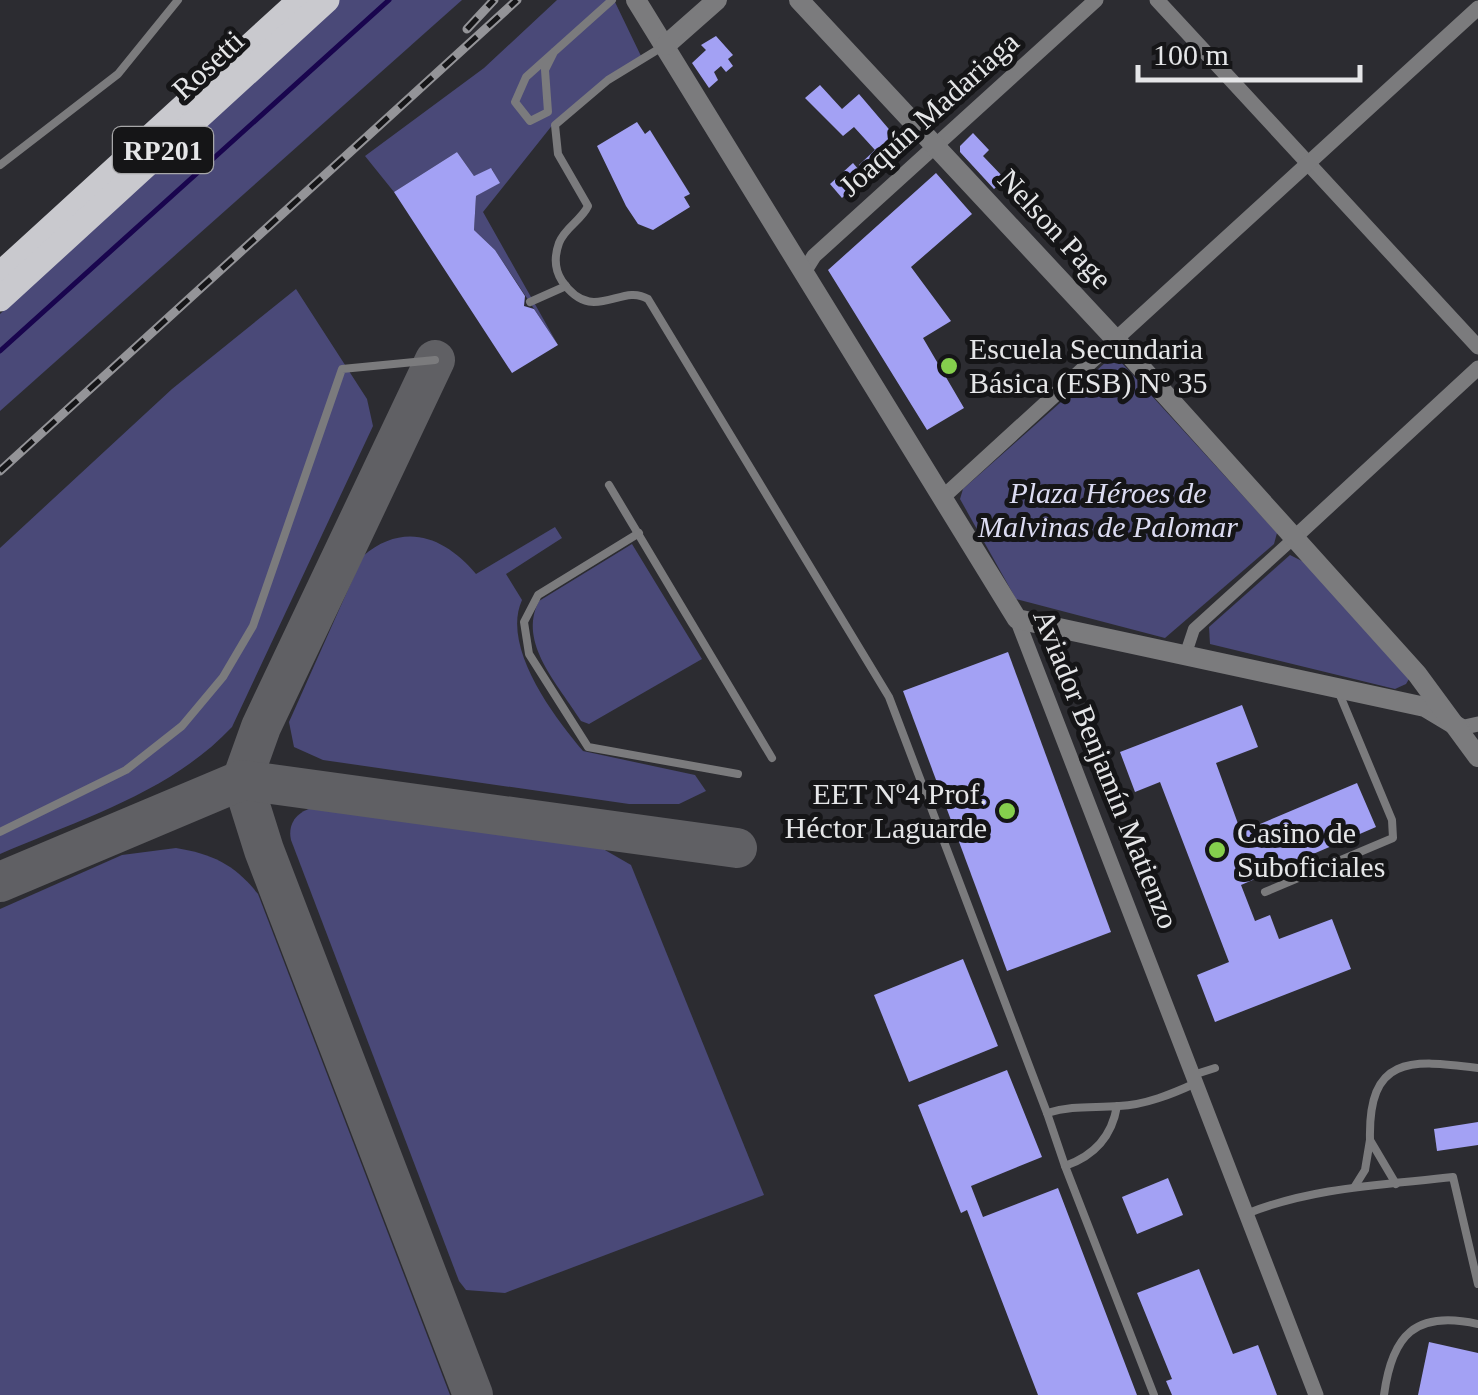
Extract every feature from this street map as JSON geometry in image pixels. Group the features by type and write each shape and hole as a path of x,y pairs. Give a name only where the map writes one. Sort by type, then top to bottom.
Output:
{"main road":[{"name":"Rosetti","path":"0,274 300,0"},
{"name":"Rosetti","path":"0,300 326,0"}],"street":[{"name":"Aviador Benjamín Matienzo","path":"636,0 1017,619 1194,1079 1225,1149 1316,1395"},
{"path":"666,46 717,0"},
{"name":"Nelson Page","path":"799,0 1117,340 1469,726 1478,757"},
{"name":"Joaquín Madariaga","path":"804,272 814,256 1096,0"},
{"path":"1157,0 1478,348"},
{"path":"942,498 1478,8"},
{"path":"1186,652 1194,629 1478,368"},
{"path":"1017,619 1186,652 1425,707 1469,726"}],"lane":[{"path":"0,165 118,74 178,0"},
{"path":"554,52 545,70 548,112 530,121 518,110 516,92 554,52 612,0"},
{"path":"666,46 608,80 555,125 558,154 588,206 560,241 554,263 566,286 590,304 637,294 648,299 880,680 1154,1395"},
{"path":"530,302 566,286"},
{"path":"0,832 126,770 182,726 223,677 254,626 342,368 435,360"},
{"path":"608,485 772,758"},
{"path":"639,534 538,596 524,622 529,654 588,748 738,774"},
{"path":"1265,892 1393,838 1392,820 1344,714 1338,689"},
{"path":"1355,1186 1365,1170 1372,1097 1387,1074 1417,1062 1478,1068"},
{"path":"1048,1113 1090,1104 1117,1106 1215,1068"},
{"path":"1065,1166 1104,1141 1114,1125 1117,1106"},
{"path":"1370,1140 1396,1184"},
{"path":"1246,1214 1280,1200 1355,1186 1454,1177 1478,1284"},
{"path":"1384,1395 1394,1346 1410,1331 1448,1320 1478,1324"}],"green space":[{"path":"335,0 462,0 0,411 0,314"},
{"path":"557,0 614,0 641,56 558,118 483,212 558,345 495,250 474,230 476,196 499,183 492,169 474,176 457,152 394,192 365,156 484,68"},
{"path":"296,289 367,399 373,426 232,727 208,750 153,787 0,854 0,548 172,389"},
{"name":"Plaza Héroes de Malvinas de Palomar","path":"1120,361 1277,533 1274,544 1165,638 1016,599 960,499 963,489 1106,362"},
{"path":"555,527 562,538 506,574 522,600 517,618 518,638 533,680 583,751 695,775 706,791 679,804 629,804 323,760 294,747 289,722 363,556 394,539 423,538 451,551 476,574"},
{"path":"632,544 702,659 589,724 581,721 544,663 533,632 534,617 539,601"},
{"name":"Plaza Héroes de Malvinas de Palomar","path":"1290,555 1304,562 1409,679 1406,684 1395,689 1210,644 1209,627"},
{"path":"316,807 591,842 631,865 764,1195 505,1293 466,1290 459,1281 291,840 296,818"},
{"path":"176,848 222,862 258,894 450,1395 0,1395 0,909 122,855"}],"building":[{"path":"716,36 733,55 728,59 733,66 726,72 721,66 714,72 718,80 709,88 692,63 706,50 701,45"},
{"path":"820,85 842,109 859,94 905,148 903,156 875,181 859,165 875,150 854,127 843,136 805,98"},
{"path":"637,122 645,134 650,130 690,194 684,197 690,207 653,230 638,224 626,206 597,146"},
{"path":"973,133 989,150 983,156 1005,179 994,189 960,152 960,146"},
{"path":"457,152 474,176 491,168 500,183 476,196 474,230 495,250 525,296 524,306 534,309 558,345 512,373 394,192"},
{"path":"853,163 864,176 842,198 830,184"},
{"path":"936,173 972,214 911,267 951,321 923,338 964,408 927,430 828,270"},
{"name":"EET Nº4 Prof. Héctor Laguarde","path":"1008,652 1111,932 1007,971 903,691"},
{"name":"Casino de Suboficiales","path":"1242,705 1258,747 1216,763 1241,832 1357,783 1376,827 1241,885 1255,921 1270,915 1279,939 1332,919 1351,969 1215,1022 1197,975 1229,962 1160,782 1135,792 1120,752"},
{"path":"963,959 998,1046 909,1082 874,995"},
{"path":"1007,1070 1042,1157 971,1186 983,1217 1058,1188 1137,1395 1038,1395 967,1210 961,1213 918,1105"},
{"path":"1478,1122 1478,1145 1437,1151 1434,1129"},
{"path":"1168,1178 1183,1215 1137,1234 1122,1197"},
{"path":"1199,1269 1233,1354 1258,1345 1277,1395 1172,1395 1166,1381 1172,1379 1137,1293"},
{"path":"1429,1342 1478,1353 1478,1395 1418,1395"}],"waterway":[{"path":"0,351 389,0"}],"taxiway":[{"path":"435,360 261,727 242,780 264,850 473,1395"},
{"path":"0,882 242,780 737,848"}],"railway":[{"path":"467,29 494,0"},
{"path":"0,471 517,0"}],"place":[{"name":"Escuela Secundaria Básica (ESB) Nº 35","path":"949,366"},
{"name":"EET Nº4 Prof. Héctor Laguarde","path":"1007,811"},
{"name":"Casino de Suboficiales","path":"1217,850"}]}
